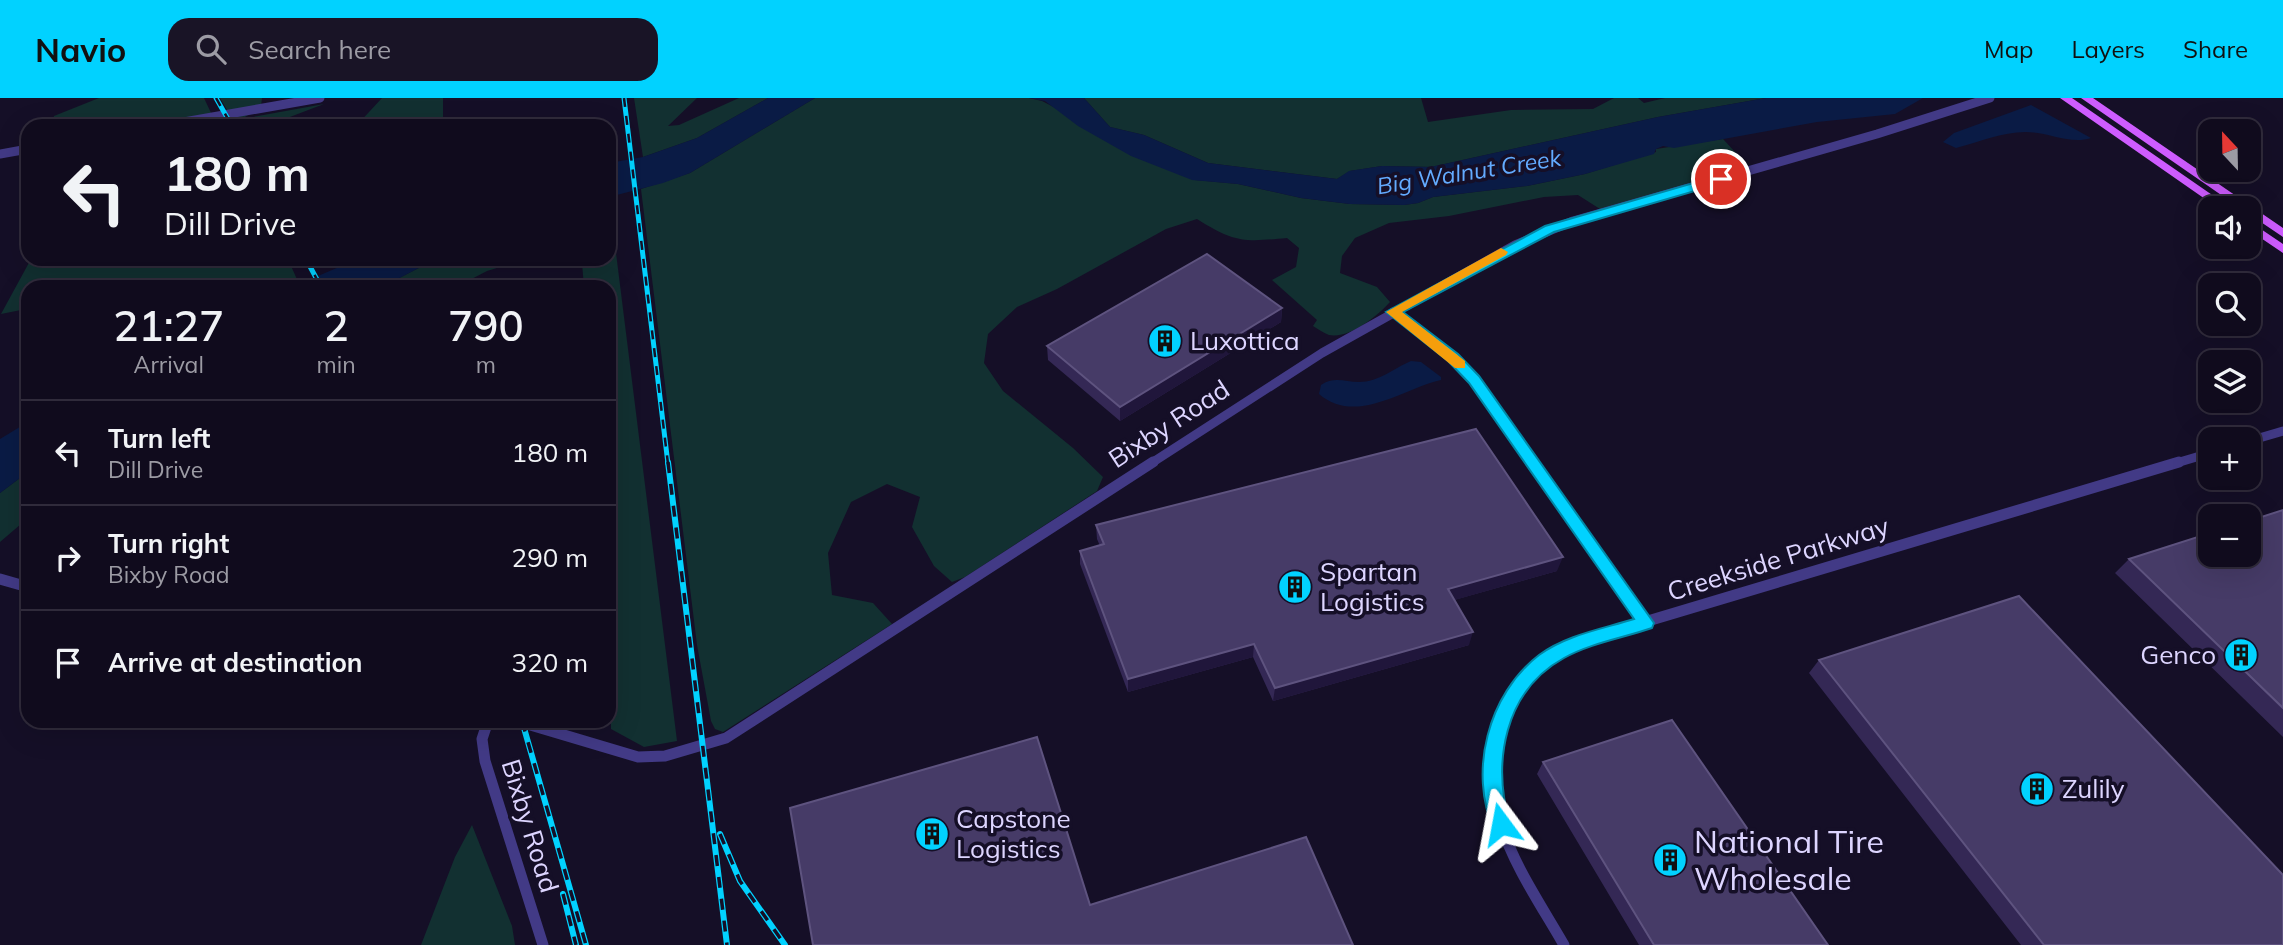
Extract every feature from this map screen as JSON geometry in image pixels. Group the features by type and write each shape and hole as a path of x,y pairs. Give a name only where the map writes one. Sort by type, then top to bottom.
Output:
{"main road":[{"path":"2065,98 2208,196"},
{"path":"2086,98 2229,196"},
{"path":"2261,218 2283,233"},
{"path":"2261,233 2283,248"}],"street":[{"path":"201,119 320,98"},
{"name":"Bixby Road","path":"543,728 638,757 665,756 726,738 1311,360 1393,312 1549,229 1864,138 1990,98"},
{"path":"0,154 21,150"},
{"path":"1393,312 1453,358 1474,380 1646,623"},
{"path":"2261,437 2283,431"},
{"name":"Creekside Parkway","path":"1564,945 1514,856 1494,801 1492,779 1492,757 1497,729 1516,691 1544,661 1580,643 2198,457"},
{"path":"0,579 21,585"},
{"name":"Bixby Road","path":"486,728 482,739 485,761 543,945"}],"green space":[{"path":"99,98 204,98 212,115 188,119 53,119 54,116"},
{"path":"220,98 262,98 261,106 242,119 232,119"},
{"path":"382,98 443,98 443,119 363,119"},
{"path":"634,98 697,98 668,126 679,125 739,98 768,98 697,138 643,157"},
{"path":"815,98 1029,98 1042,101 1195,180 1238,184 1301,198 1350,204 1404,205 1433,197 1527,186 1585,174 1656,152 1656,149 1723,139 1748,166 1600,209 1578,195 1544,197 1449,216 1389,223 1355,238 1342,256 1340,273 1377,287 1390,302 1378,314 1354,330 1337,335 1329,335 1313,326 1317,320 1272,280 1296,267 1299,248 1287,238 1240,239 1221,233 1197,219 1166,229 1057,289 1017,307 988,334 984,363 1003,391 1073,448 1103,477 1097,491 965,577 952,582 934,566 912,527 920,497 887,484 851,502 828,553 832,595 873,603 892,624 723,732 715,729 711,721 697,645 641,189 690,173"},
{"path":"1084,98 1421,98 1428,122 1511,110 1593,109 1614,98 1638,98 1644,103 1665,98 1766,98 1658,117 1431,167 1382,166 1350,171 1337,179 1208,163 1144,135 1110,127"},
{"path":"324,104 285,119 242,119"},
{"path":"616,253 677,741 644,747 611,729 616,728 616,280 583,280 582,266 616,266"},
{"path":"27,266 291,266 297,280 21,280 21,310 1,314"},
{"path":"422,266 504,266 470,280 396,280"},
{"path":"21,477 21,524 0,542 0,493"},
{"path":"472,825 512,926 515,945 421,945 455,857"}],"water":[{"path":"768,98 815,98 690,173 616,195 616,162 643,157 697,138"},
{"name":"Big Walnut Creek","path":"1029,98 1084,98 1110,127 1144,135 1208,163 1337,179 1349,171 1382,166 1431,167 1658,117 1766,98 1923,98 1895,114 1817,122 1674,148 1663,146 1656,149 1654,154 1585,174 1527,186 1433,197 1404,205 1350,204 1301,198 1238,184 1192,180 1131,156 1078,126 1045,101"},
{"path":"2031,105 2091,138 2075,140 2017,132 1956,148 1943,142 1954,133"},
{"path":"342,266 422,266 396,280 308,280"},
{"path":"1411,361 1421,362 1441,377 1441,380 1364,406 1333,403 1319,394 1321,385 1326,382 1373,380"},
{"path":"21,426 21,477 0,493 0,439"}],"building":[{"name":"Luxottica","path":"1207,254 1282,308 1120,407 1047,346"},
{"name":"Spartan Logistics","path":"1476,429 1563,557 1448,589 1473,632 1275,688 1254,644 1128,679 1080,551 1104,544 1096,525"},
{"name":"Genco","path":"2283,510 2283,708 2129,559 2198,537 2198,567 2261,567 2261,517"},
{"name":"Zulily","path":"2019,596 2283,875 2283,945 2044,945 1819,660"},
{"name":"National Tire Wholesale","path":"1672,720 1828,945 1654,945 1543,762"},
{"name":"Capstone Logistics","path":"1037,737 1090,905 1306,837 1353,945 813,945 790,808"}],"railway":[{"path":"216,98 228,119"},
{"path":"624,98 668,464"},
{"path":"310,266 317,280"},
{"path":"668,462 727,945"},
{"path":"524,728 586,945"},
{"path":"720,834 740,881 785,945"},
{"path":"563,894 576,945"}],"slow traffic":[{"path":"1460,365 1393,312 1501,252"}],"place":[{"name":"Luxottica","path":"1165,341"},
{"name":"Spartan Logistics","path":"1295,587"},
{"name":"Genco","path":"2241,655"},
{"name":"Zulily","path":"2037,789"},
{"name":"Capstone Logistics","path":"932,834"},
{"name":"National Tire Wholesale","path":"1670,860"}],"route":[{"path":"1501,824 1494,801 1493,750 1505,708 1516,691 1544,661 1559,652 1601,635 1646,623 1474,380 1453,358 1393,312 1549,229 1721,179"}]}
